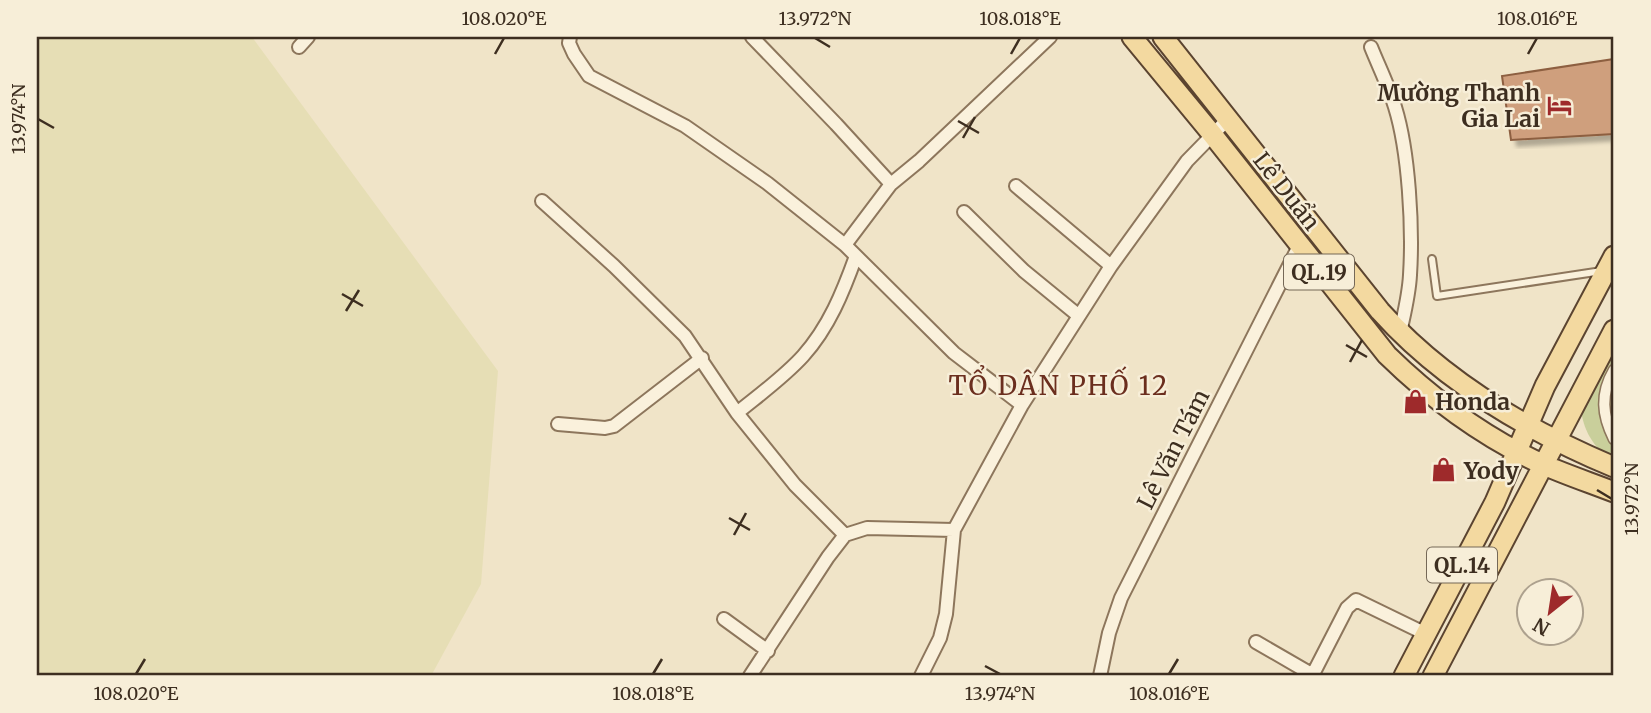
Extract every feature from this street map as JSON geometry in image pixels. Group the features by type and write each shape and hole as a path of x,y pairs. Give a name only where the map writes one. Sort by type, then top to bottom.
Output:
{"main road":[{"name":"Lê Duẩn","path":"1132,37 1387,355 1405,372 1476,426 1517,451 1614,492"},
{"name":"Lê Duẩn","path":"1163,37 1400,333 1441,369 1528,425 1614,467"},
{"name":"QL.14","path":"1404,676 1495,502 1545,386 1611,263"},
{"name":"QL.14","path":"1433,676 1612,341"}],"street":[{"path":"570,37 569,43 583,69 597,82 685,126 767,183 845,245 954,353 1022,405"},
{"path":"752,37 891,184"},
{"path":"845,245 891,184 919,161 1050,37"},
{"path":"1371,47 1395,107 1404,147 1410,274 1400,333"},
{"path":"921,676 940,638 946,614 954,530 1022,405 1111,266 1187,160 1229,118"},
{"path":"1016,186 1111,266"},
{"path":"542,201 614,266 685,336 737,413 795,485 845,535"},
{"path":"964,212 1018,266 1079,316"},
{"name":"Lê Văn Tám","path":"1100,676 1109,633 1121,598 1299,246"},
{"path":"737,413 802,357 819,335 834,312 856,256"},
{"path":"558,424 605,428 614,426 702,358"},
{"path":"1614,370 1607,382 1603,402 1606,422 1614,439"},
{"path":"750,676 845,535 867,528 954,530"},
{"path":"1256,642 1312,676 1347,608 1356,600 1426,634"},
{"path":"724,619 768,651"}],"lane":[{"path":"1432,259 1437,296 1611,263"}],"shaded area":[{"path":"37,37 252,37 498,371 481,584 431,676 37,676"}],"green space":[{"path":"1614,337 1614,463 1592,440 1581,410"}],"building":[{"name":"Mường Thanh Gia Lai","path":"1614,59 1614,134 1511,140 1502,76"}],"place":[{"name":"Mường Thanh Gia Lai","path":"1560,105"},
{"name":"Honda","path":"1415,401"},
{"name":"Yody","path":"1444,470"}],"district":[{"name":"TỔ DÂN PHỐ 12","path":"1059,385"}]}
